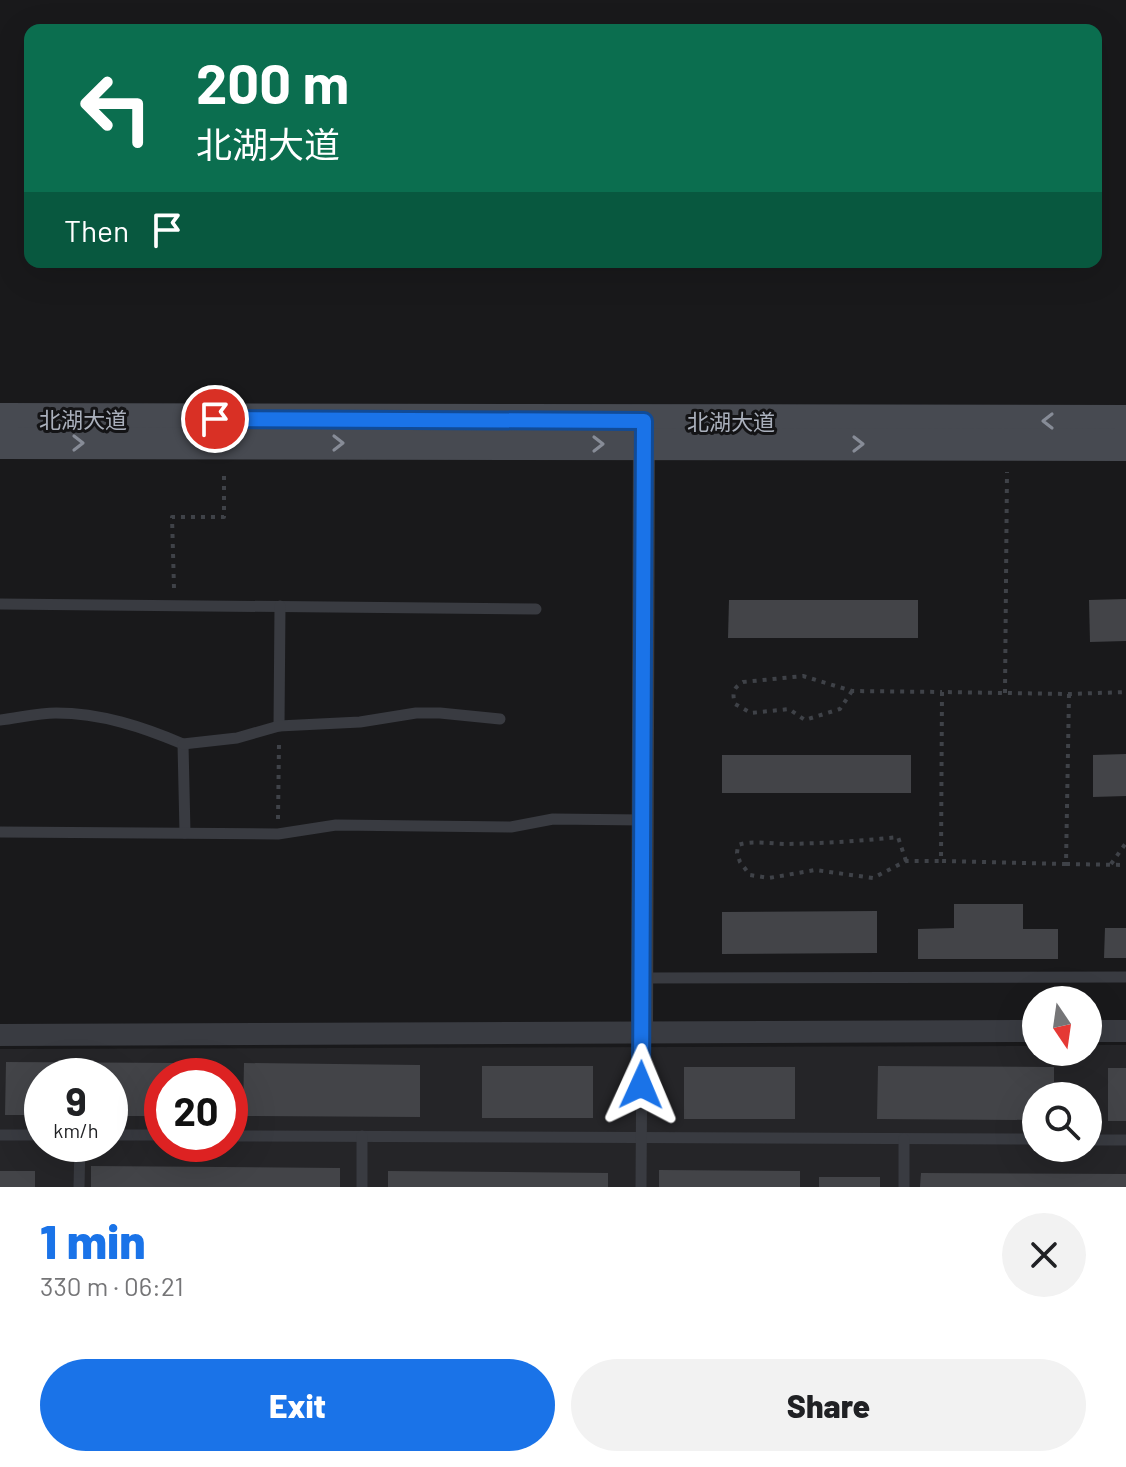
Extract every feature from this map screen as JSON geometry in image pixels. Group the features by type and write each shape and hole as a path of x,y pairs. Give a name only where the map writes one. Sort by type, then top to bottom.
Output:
{"main road":[{"name":"北湖大道","path":"0,419 1126,445"},
{"name":"北湖大道","path":"0,443 223,443 1126,421"}],"street":[{"path":"642,1033 644,432"},
{"path":"0,1035 1022,1031"},
{"path":"1102,1031 1126,1031"}],"lane":[{"path":"0,604 536,609"},
{"path":"279,726 280,606"},
{"path":"0,720 53,713 81,714 139,727 183,744 237,738 279,726 360,722 416,713 500,719"},
{"path":"183,744 185,833"},
{"path":"0,832 278,834 336,825 511,827 553,819 643,820"},
{"path":"642,978 1126,977"},
{"path":"641,1187 642,1033"},
{"path":"0,1135 24,1135"},
{"path":"248,1136 1022,1139"},
{"path":"362,1136 362,1187"},
{"path":"904,1139 904,1187"},
{"path":"1102,1140 1126,1140"},
{"path":"79,1187 80,1162"}],"path":[{"path":"174,605 172,517 224,517 223,443"},
{"path":"1005,693 1007,444"},
{"path":"852,691 840,709 805,720 789,709 751,713 735,704 732,695 736,686 743,682 803,676 852,691 1126,692"},
{"path":"941,861 942,692"},
{"path":"1066,864 1069,694"},
{"path":"278,834 279,726"},
{"path":"906,861 898,837 835,843 767,845 745,842 738,845 737,853 750,875 769,878 815,870 873,878 906,861 1126,865"},
{"path":"1111,864 1126,843"}],"shaded area":[{"path":"1102,1045 1126,1045 1126,1187 0,1187 0,1049 1022,1046 1022,1066 1102,1066"}],"building":[{"path":"1126,599 1126,641 1090,642 1089,600"},
{"path":"729,600 918,600 918,638 728,638"},
{"path":"1126,754 1126,796 1093,797 1093,755"},
{"path":"722,755 911,755 911,793 722,793"},
{"path":"954,904 1023,904 1023,929 1058,929 1058,959 918,959 918,929 954,928"},
{"path":"877,911 877,953 722,954 722,912"},
{"path":"1105,928 1126,928 1126,958 1104,958"},
{"path":"6,1062 24,1062 24,1115 5,1115"},
{"path":"128,1063 144,1063 144,1116 128,1116"},
{"path":"248,1063 420,1065 420,1117 248,1116"},
{"path":"482,1066 593,1066 593,1118 482,1118"},
{"path":"878,1066 1054,1067 1054,1082 1022,1082 1022,1120 877,1119"},
{"path":"684,1067 795,1067 795,1119 684,1119"},
{"path":"1108,1068 1126,1068 1126,1121 1108,1121"},
{"path":"91,1166 340,1168 340,1187 91,1187"},
{"path":"659,1170 800,1171 800,1187 659,1187"},
{"path":"0,1171 35,1171 35,1187 0,1187"},
{"path":"388,1171 608,1173 608,1187 388,1187"},
{"path":"921,1173 1126,1174 1126,1187 920,1187"},
{"path":"819,1177 880,1177 880,1187 819,1187"}],"route":[{"path":"215,419 644,421 641,1085"}]}
